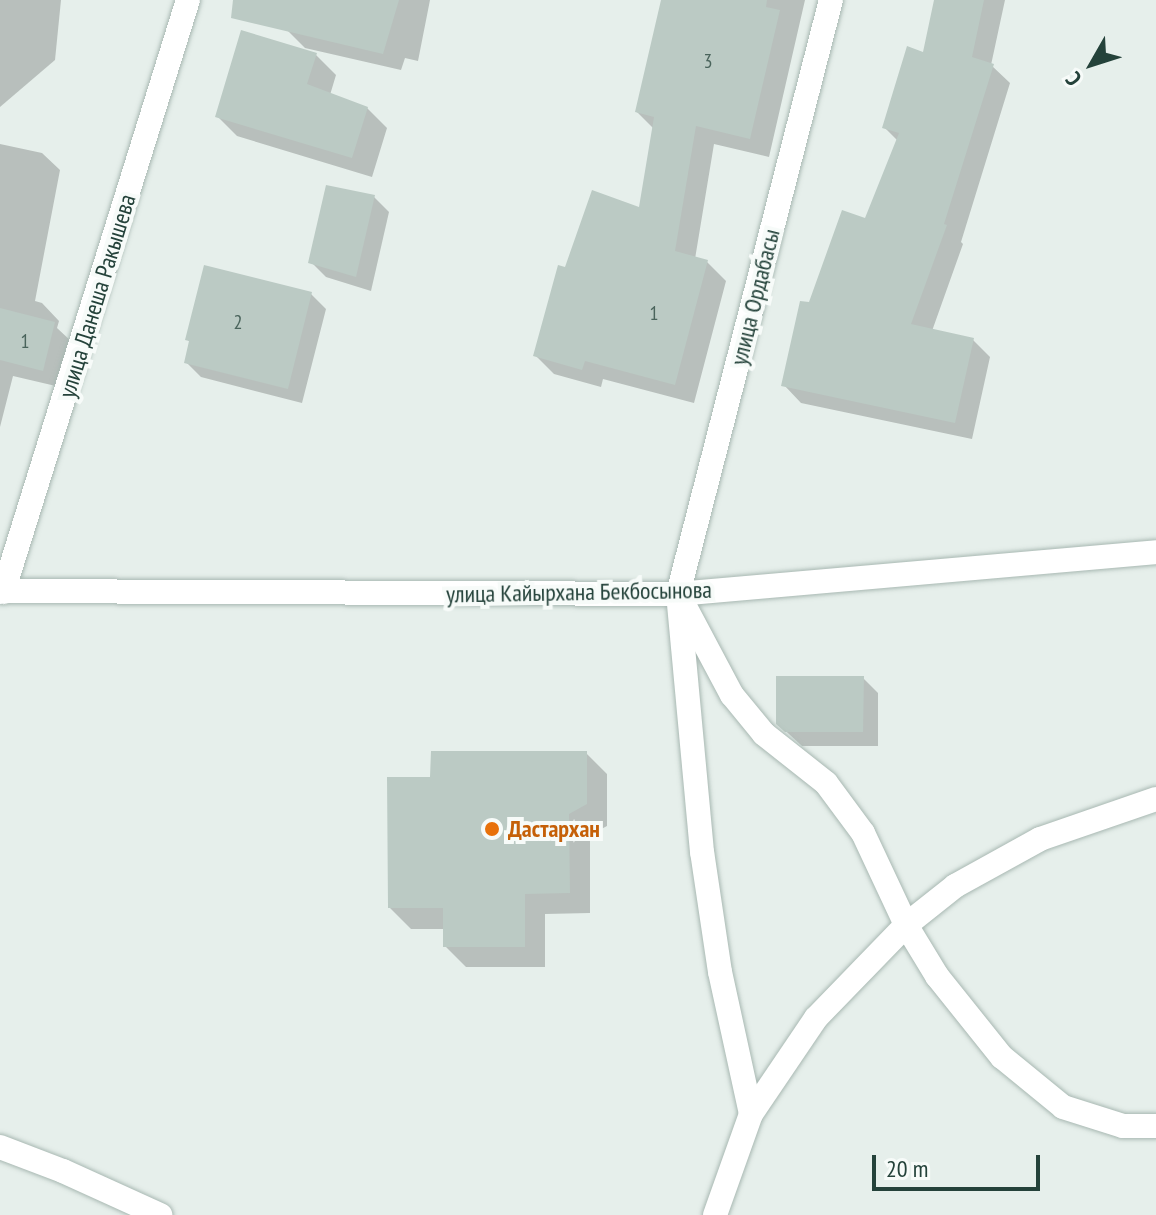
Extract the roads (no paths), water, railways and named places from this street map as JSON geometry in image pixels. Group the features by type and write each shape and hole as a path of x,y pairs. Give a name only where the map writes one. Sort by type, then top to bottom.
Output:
{"street":[{"name":"улица Данеша Ракышева","path":"2,592 188,0"},
{"name":"улица Ордабасы","path":"751,1114 720,972 702,852 678,594 831,0"},
{"name":"улица Кайырхана Бекбосынова","path":"2,592 678,594 1156,552"},
{"path":"678,594 732,695 764,734 826,783 863,833 906,925 937,976 1002,1057 1063,1107 1123,1126 1156,1126"},
{"path":"715,1215 751,1114 816,1018 906,925 955,886 1040,839 1156,799"},
{"path":"0,1147 63,1171 160,1215"}],"place":[{"name":"Дастархан","path":"492,829"}]}
